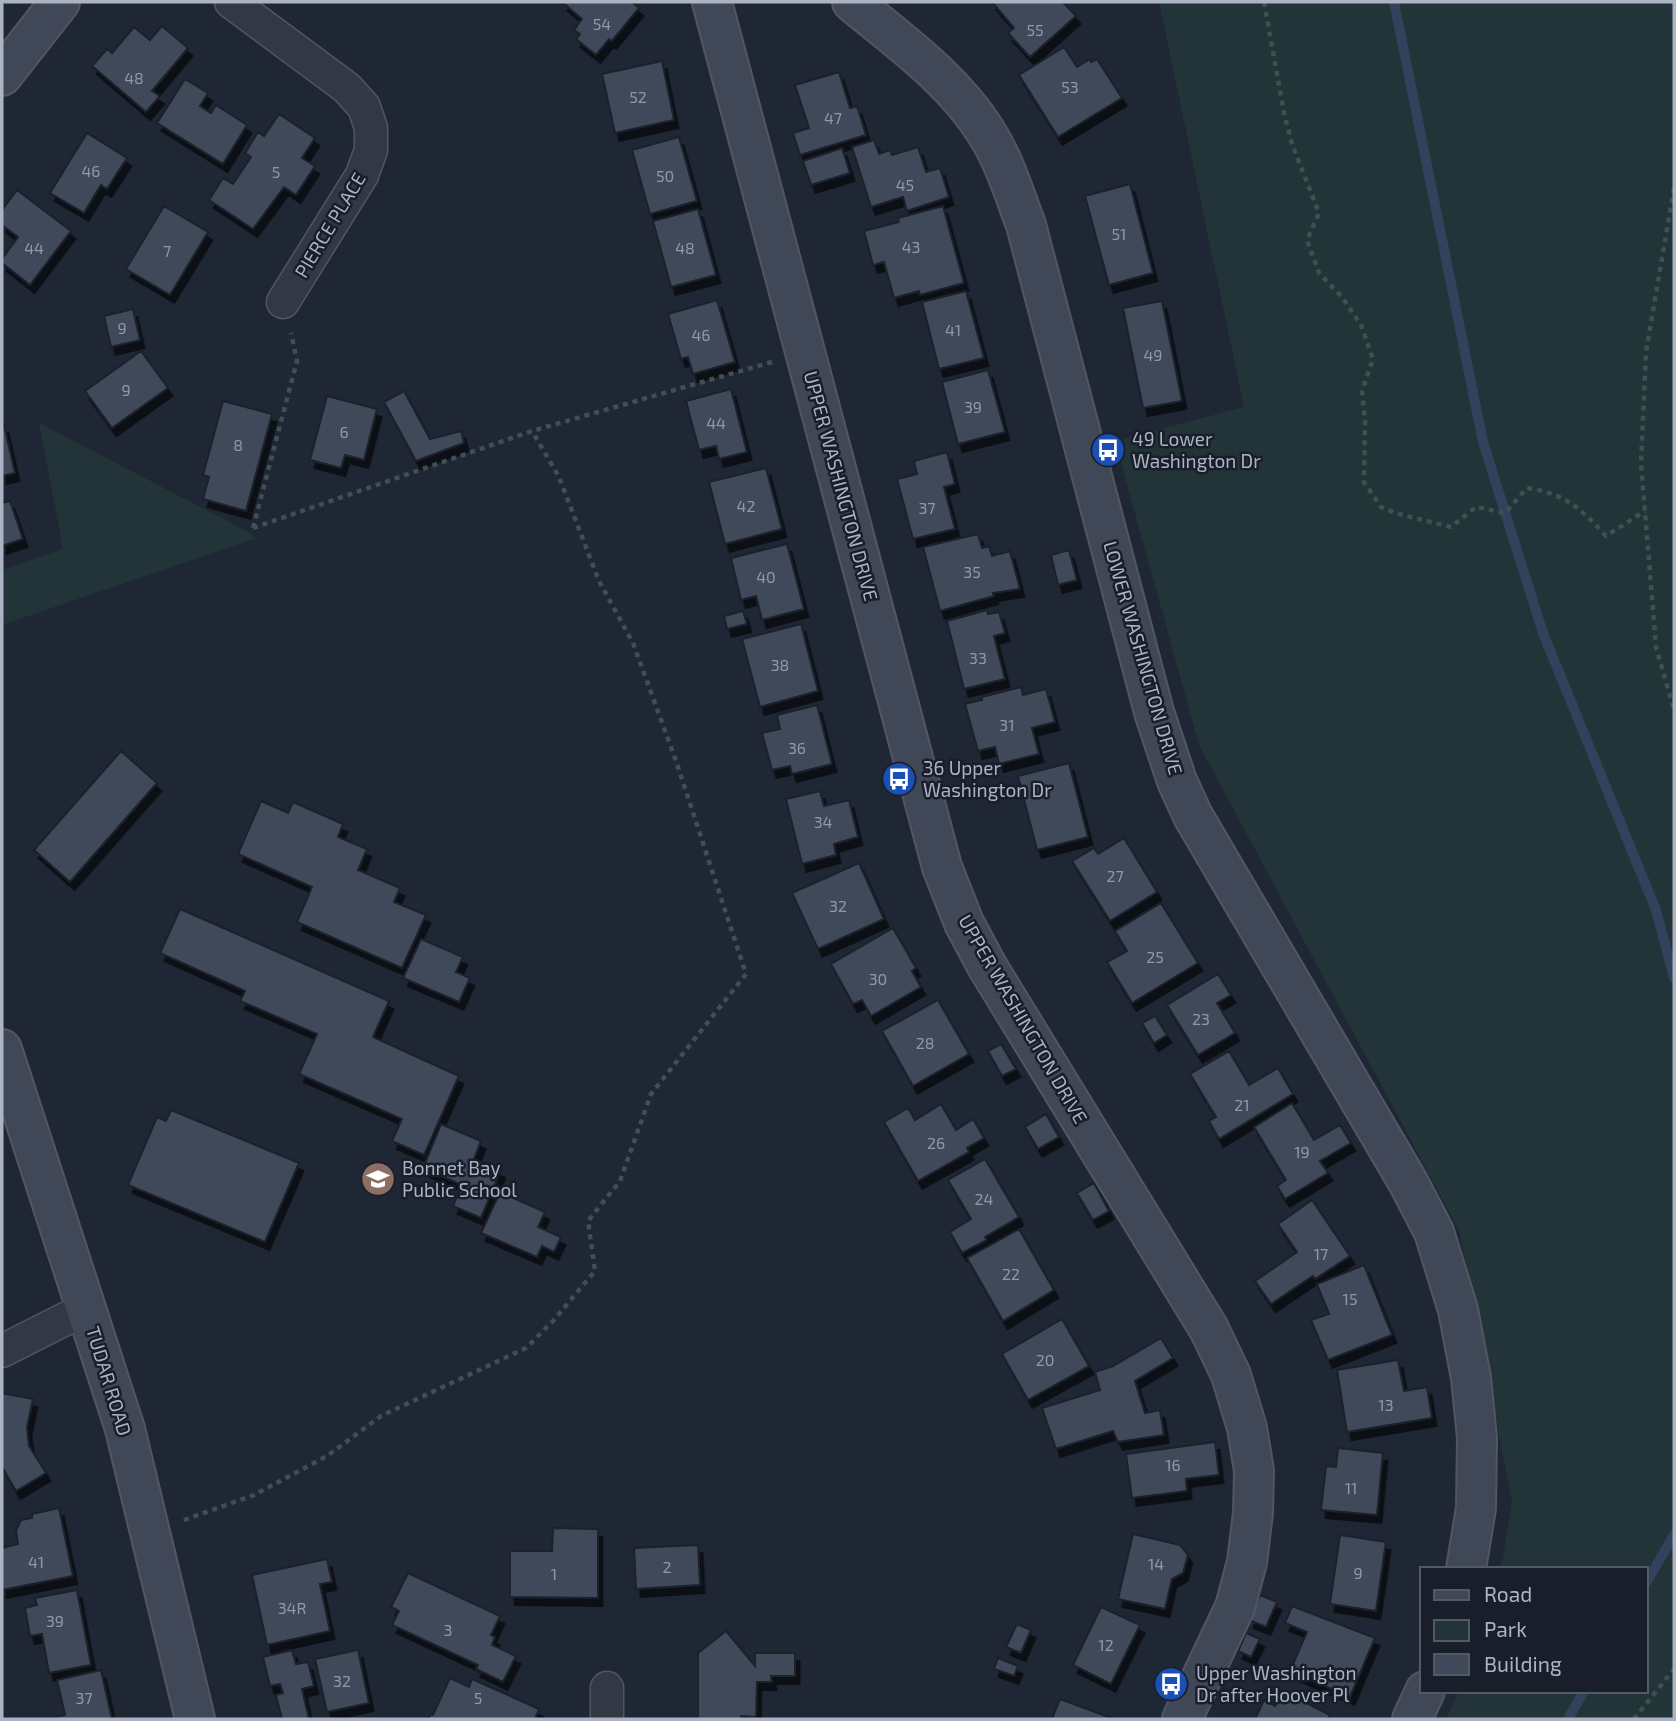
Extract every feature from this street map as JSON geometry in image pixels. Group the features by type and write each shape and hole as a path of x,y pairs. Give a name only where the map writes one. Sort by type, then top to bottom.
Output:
{"street":[{"path":"2,76 60,2"},
{"name":"PIERCE PLACE","path":"231,2 347,88 364,107 372,128 371,150 362,175 283,302"},
{"name":"LOWER WASHINGTON DRIVE","path":"852,2 921,59 957,94 986,132 1007,174 1026,225 1154,712 1177,781 1210,848 1408,1182 1434,1232 1458,1310 1473,1390 1477,1438 1476,1508 1466,1567"},
{"name":"UPPER WASHINGTON DRIVE","path":"723,13 806,353 942,867 960,912 987,966 1209,1329 1231,1375 1247,1428 1254,1471 1253,1513 1247,1562 1235,1607 1182,1719"},
{"name":"TUDAR ROAD","path":"2,1049 125,1429 195,1719"},
{"path":"2,1351 87,1308"},
{"path":"607,1688 607,1719"},
{"path":"1412,1719 1424,1693"}],"path":[{"path":"1264,2 1292,144 1319,213 1307,240 1319,273 1342,297 1361,326 1373,359 1362,391 1365,421 1364,482 1381,507 1451,527 1476,507 1505,513 1527,488 1550,491 1581,508 1606,536 1645,511"},
{"path":"1674,188 1646,352 1641,463 1656,647 1674,710"},
{"path":"283,302 297,361 253,528 532,431 806,353"},
{"path":"150,1532 254,1495 327,1456 381,1416 526,1348 595,1271 588,1221 620,1181 651,1094 746,974 676,761 633,643 599,581 559,477 532,431"},
{"path":"1634,1719 1674,1669"}],"green space":[{"path":"1159,2 1674,2 1674,1719 1446,1719 1458,1693 1648,1693 1648,1567 1501,1567 1512,1502 1459,1230 1199,745 1115,441 1244,407"},
{"path":"39,423 257,538 2,625 2,570 63,549"}],"building":[{"path":"564,2 632,2 639,8 612,41 609,39 596,55 576,39 580,34 574,30 582,19"},
{"path":"992,2 1063,2 1076,16 1030,57 1008,33 1014,28"},
{"path":"162,26 188,48 152,91 160,96 146,112 92,66 107,49 112,53 134,27 150,40"},
{"path":"1064,47 1077,67 1090,59 1091,62 1097,59 1122,98 1058,137 1019,75"},
{"path":"662,61 674,120 615,133 602,74"},
{"path":"839,72 850,108 857,106 866,135 800,155 793,133 809,128 795,85"},
{"path":"185,79 208,93 200,106 211,113 216,105 247,125 223,164 157,123"},
{"path":"279,114 315,138 302,158 315,166 296,195 284,187 253,229 209,200 223,178 233,184 251,157 245,153 258,132 264,136"},
{"path":"87,133 127,158 107,189 101,185 84,213 50,193"},
{"path":"679,137 697,201 650,214 632,150"},
{"path":"874,140 879,154 890,150 892,155 918,147 926,172 940,168 949,197 907,211 903,197 871,207 852,147"},
{"path":"842,148 850,173 811,185 803,161"},
{"path":"1130,184 1153,273 1109,285 1085,196"},
{"path":"17,190 71,231 30,285 2,263 18,237 2,225 2,210"},
{"path":"164,206 208,232 170,295 126,269"},
{"path":"943,206 964,283 920,295 919,291 894,298 884,262 873,265 864,231 899,222 898,218"},
{"path":"698,209 716,275 671,287 653,221"},
{"path":"966,291 984,358 939,369 922,302"},
{"path":"717,300 735,362 693,374 688,357 681,359 668,314"},
{"path":"1162,301 1182,401 1143,408 1123,308"},
{"path":"133,309 140,340 111,347 104,316"},
{"path":"141,351 168,388 112,428 85,391"},
{"path":"988,370 1005,432 958,444 942,382"},
{"path":"731,389 747,452 719,459 716,446 699,450 686,401"},
{"path":"404,391 430,439 461,431 464,443 416,461 384,402"},
{"path":"327,396 377,409 364,460 345,455 341,468 310,460"},
{"path":"223,401 272,414 246,511 203,499 209,477 203,475"},
{"path":"4,425 15,473 2,476 2,426"},
{"path":"947,452 955,484 944,487 955,529 913,539 897,479 917,474 914,461"},
{"path":"766,468 782,529 725,544 709,482"},
{"path":"10,501 23,539 2,546 2,503"},
{"path":"978,534 982,548 989,546 992,556 1010,551 1020,589 993,593 994,596 940,611 923,547"},
{"path":"787,544 804,609 762,620 756,596 741,600 731,558"},
{"path":"1069,550 1077,580 1058,585 1051,555"},
{"path":"987,610 988,614 999,612 1005,633 994,636 1005,679 964,689 947,621"},
{"path":"743,611 747,624 727,629 724,616"},
{"path":"801,624 818,691 760,707 742,639"},
{"path":"1021,687 1023,695 1046,689 1055,722 1032,728 1039,754 999,764 995,747 978,751 965,704"},
{"path":"817,705 832,764 792,774 790,766 772,770 762,733 780,729 777,715"},
{"path":"121,751 157,783 70,882 34,850"},
{"path":"1069,763 1088,837 1037,850 1018,776"},
{"path":"820,791 824,806 849,800 858,837 834,844 836,855 802,864 786,799"},
{"path":"261,801 288,813 293,802 343,824 338,837 367,849 358,870 400,888 394,902 426,915 402,968 297,922 312,887 238,854"},
{"path":"1124,838 1157,892 1110,921 1072,861 1094,848 1098,854"},
{"path":"859,863 884,919 818,949 792,893"},
{"path":"1161,903 1198,963 1132,1003 1107,962 1127,951 1115,931"},
{"path":"180,909 389,1001 373,1037 459,1076 424,1155 392,1141 402,1119 299,1074 317,1034 240,1001 245,991 160,953"},
{"path":"893,928 916,968 912,971 921,987 871,1016 862,1000 853,1004 831,964"},
{"path":"421,939 463,957 456,972 470,978 459,1002 403,978"},
{"path":"1218,974 1231,995 1217,1003 1235,1033 1198,1055 1167,1005"},
{"path":"938,1000 969,1054 913,1086 882,1031"},
{"path":"1155,1016 1167,1035 1154,1043 1142,1023"},
{"path":"1001,1044 1016,1069 1002,1076 988,1051"},
{"path":"1229,1051 1249,1085 1278,1068 1293,1094 1219,1139 1209,1121 1216,1117 1190,1074"},
{"path":"1292,1103 1314,1140 1340,1125 1351,1143 1320,1161 1328,1173 1285,1199 1277,1186 1286,1180 1254,1127"},
{"path":"941,1104 956,1130 973,1119 984,1138 967,1148 969,1152 918,1181 884,1122 908,1108 915,1120"},
{"path":"171,1110 299,1163 265,1242 128,1185 157,1117 166,1121"},
{"path":"1046,1114 1059,1137 1038,1149 1025,1127"},
{"path":"441,1124 481,1141 474,1159 501,1170 481,1218 453,1206 462,1185 423,1168"},
{"path":"985,1159 1019,1217 985,1237 987,1240 962,1253 950,1232 971,1219 948,1180"},
{"path":"1094,1183 1109,1211 1093,1220 1077,1193"},
{"path":"500,1192 545,1212 538,1227 561,1237 554,1252 542,1246 537,1257 481,1233"},
{"path":"1312,1200 1350,1256 1315,1279 1313,1276 1271,1304 1255,1281 1297,1252 1278,1224"},
{"path":"1019,1229 1054,1290 1003,1321 967,1258"},
{"path":"1364,1265 1392,1335 1328,1360 1311,1320 1329,1314 1317,1284"},
{"path":"1062,1319 1089,1366 1028,1400 1002,1354"},
{"path":"1161,1338 1173,1358 1135,1381 1145,1413 1160,1410 1164,1435 1118,1442 1113,1431 1056,1449 1042,1408 1100,1390 1095,1372 1113,1366"},
{"path":"1398,1360 1404,1391 1427,1387 1432,1418 1347,1432 1337,1370"},
{"path":"2,1393 33,1399 27,1427 29,1446 46,1473 16,1491 2,1467"},
{"path":"1215,1442 1219,1475 1186,1479 1187,1491 1132,1498 1126,1454"},
{"path":"1338,1448 1383,1453 1377,1515 1321,1510 1326,1466 1336,1467"},
{"path":"59,1508 73,1576 2,1590 2,1548 18,1544 16,1531 21,1520 32,1518 32,1514"},
{"path":"553,1528 598,1529 598,1598 510,1597 510,1551 552,1551"},
{"path":"1133,1534 1180,1545 1188,1555 1183,1573 1172,1579 1165,1609 1118,1599"},
{"path":"1340,1535 1386,1542 1376,1611 1330,1604"},
{"path":"698,1545 700,1585 636,1589 634,1548"},
{"path":"327,1559 332,1582 320,1584 330,1631 267,1645 252,1575"},
{"path":"408,1573 500,1616 491,1635 495,1637 492,1645 516,1656 503,1682 476,1669 478,1665 392,1625 399,1611 391,1607"},
{"path":"77,1590 91,1665 49,1673 42,1634 30,1636 25,1608 37,1605 35,1598"},
{"path":"1260,1595 1277,1602 1266,1627 1249,1620"},
{"path":"1292,1606 1375,1638 1350,1697 1290,1671 1307,1632 1285,1623"},
{"path":"1101,1607 1140,1625 1111,1684 1073,1665"},
{"path":"1017,1624 1031,1630 1021,1653 1006,1647"},
{"path":"726,1631 755,1666 755,1653 795,1653 795,1676 771,1676 772,1682 757,1682 756,1717 698,1719 698,1653"},
{"path":"1246,1633 1260,1639 1251,1657 1238,1651"},
{"path":"292,1650 296,1664 308,1662 314,1686 302,1689 309,1719 282,1719 276,1695 283,1693 280,1684 270,1686 263,1657"},
{"path":"358,1650 369,1703 327,1712 315,1659"},
{"path":"998,1658 1018,1666 1014,1676 994,1669"},
{"path":"101,1670 112,1719 53,1719 65,1715 57,1680"},
{"path":"450,1678 469,1687 472,1679 539,1709 535,1719 428,1719 433,1715"},
{"path":"1283,1691 1330,1715 1328,1719 1255,1719 1264,1700 1275,1706"},
{"path":"1060,1699 1114,1719 1052,1719"}],"waterway":[{"path":"1394,2 1483,442 1543,633 1656,910 1674,978"},
{"path":"1648,1580 1674,1535"},
{"path":"1568,1719 1583,1693"}],"place":[{"name":"49 Lower Washington Dr","path":"1108,450"},
{"name":"36 Upper Washington Dr","path":"899,779"},
{"name":"Bonnet Bay Public School","path":"378,1179"},
{"name":"Upper Washington Dr after Hoover Pl","path":"1171,1684"}]}
